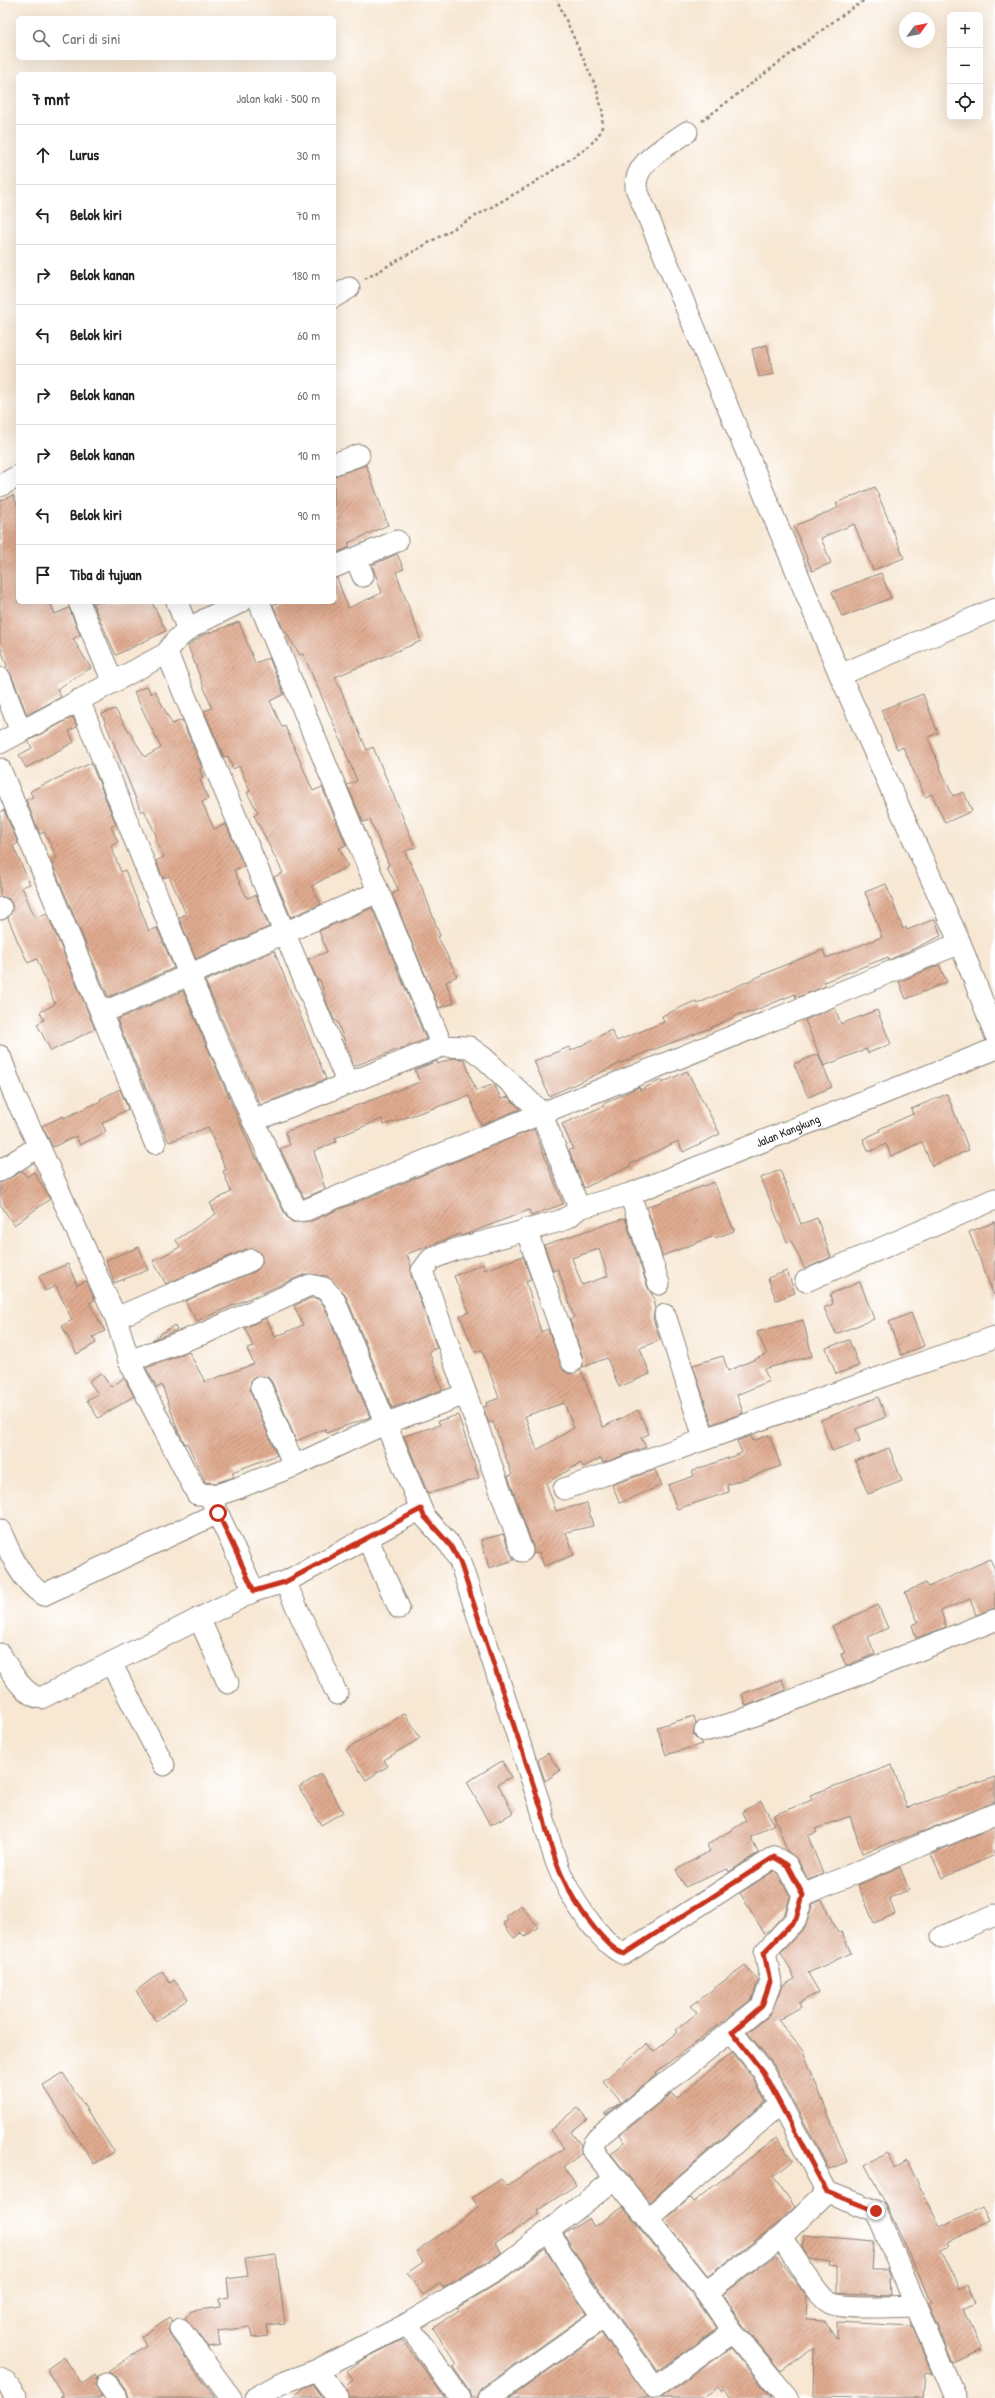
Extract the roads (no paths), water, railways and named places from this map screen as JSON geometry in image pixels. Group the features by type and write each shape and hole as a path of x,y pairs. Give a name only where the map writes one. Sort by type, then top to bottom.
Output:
{"street":[{"path":"687,132 648,160 640,168 635,178 636,188 840,675 960,943 995,1034"},
{"path":"336,463 359,455"},
{"path":"0,486 16,477"},
{"path":"336,567 359,568 397,541"},
{"path":"80,604 114,682"},
{"path":"178,604 188,630"},
{"path":"0,742 167,653 172,641 188,630 237,604"},
{"path":"260,604 442,1046"},
{"path":"840,675 995,609"},
{"path":"167,653 283,933 348,1084"},
{"path":"0,678 21,732"},
{"path":"79,700 189,975 253,1121 297,1211 306,1210 541,1112 750,1031 960,943"},
{"path":"0,769 155,1143"},
{"path":"102,1013 378,892"},
{"path":"253,1121 442,1046 469,1047 484,1058 541,1112 578,1208 570,1216 560,1221 526,1229 448,1252 431,1259 422,1271 522,1551"},
{"name":"Jalan Kangkung","path":"578,1208 630,1194 995,1050"},
{"path":"0,1056 15,1097 39,1146 116,1318 129,1361 197,1494 214,1504 254,1591"},
{"path":"0,1171 39,1146"},
{"path":"630,1194 659,1284"},
{"path":"806,1281 995,1199"},
{"path":"526,1229 572,1362"},
{"path":"116,1318 251,1260"},
{"path":"129,1361 205,1333 310,1285 324,1288 334,1299 384,1424 424,1516 456,1552 542,1811 550,1845 565,1886 579,1910 611,1947 624,1954 774,1857 787,1865 803,1895 796,1919 764,1952 770,1982 762,2006 732,2032 599,2136 592,2149 595,2155 706,2292 733,2332 788,2398"},
{"path":"665,1315 704,1438"},
{"path":"564,1489 704,1438 995,1336"},
{"path":"261,1387 294,1466"},
{"path":"0,1530 14,1562 30,1586 44,1594 214,1504 216,1495 236,1489 294,1466 384,1424 466,1394"},
{"path":"0,1654 26,1691 33,1697 41,1698 254,1591 285,1582 421,1509"},
{"path":"367,1538 399,1608"},
{"path":"285,1582 337,1694"},
{"path":"199,1618 228,1683"},
{"path":"705,1731 740,1721 995,1620"},
{"path":"111,1663 164,1765"},
{"path":"803,1895 995,1814"},
{"path":"942,1937 995,1915"},
{"path":"732,2032 759,2066 827,2192 876,2211 955,2398"},
{"path":"648,2220 780,2104"},
{"path":"254,2398 280,2384 317,2370 407,2324 502,2267 549,2232 615,2179"},
{"path":"706,2292 781,2237 827,2192"},
{"path":"549,2232 579,2282 603,2317 648,2393 733,2332"},
{"path":"781,2237 819,2293 830,2303 843,2306 915,2306"},
{"path":"489,2398 603,2317"},
{"path":"407,2324 460,2398"},
{"path":"180,2329 231,2398"},
{"path":"317,2370 338,2398"},
{"path":"0,2379 6,2382 16,2398"}]}
